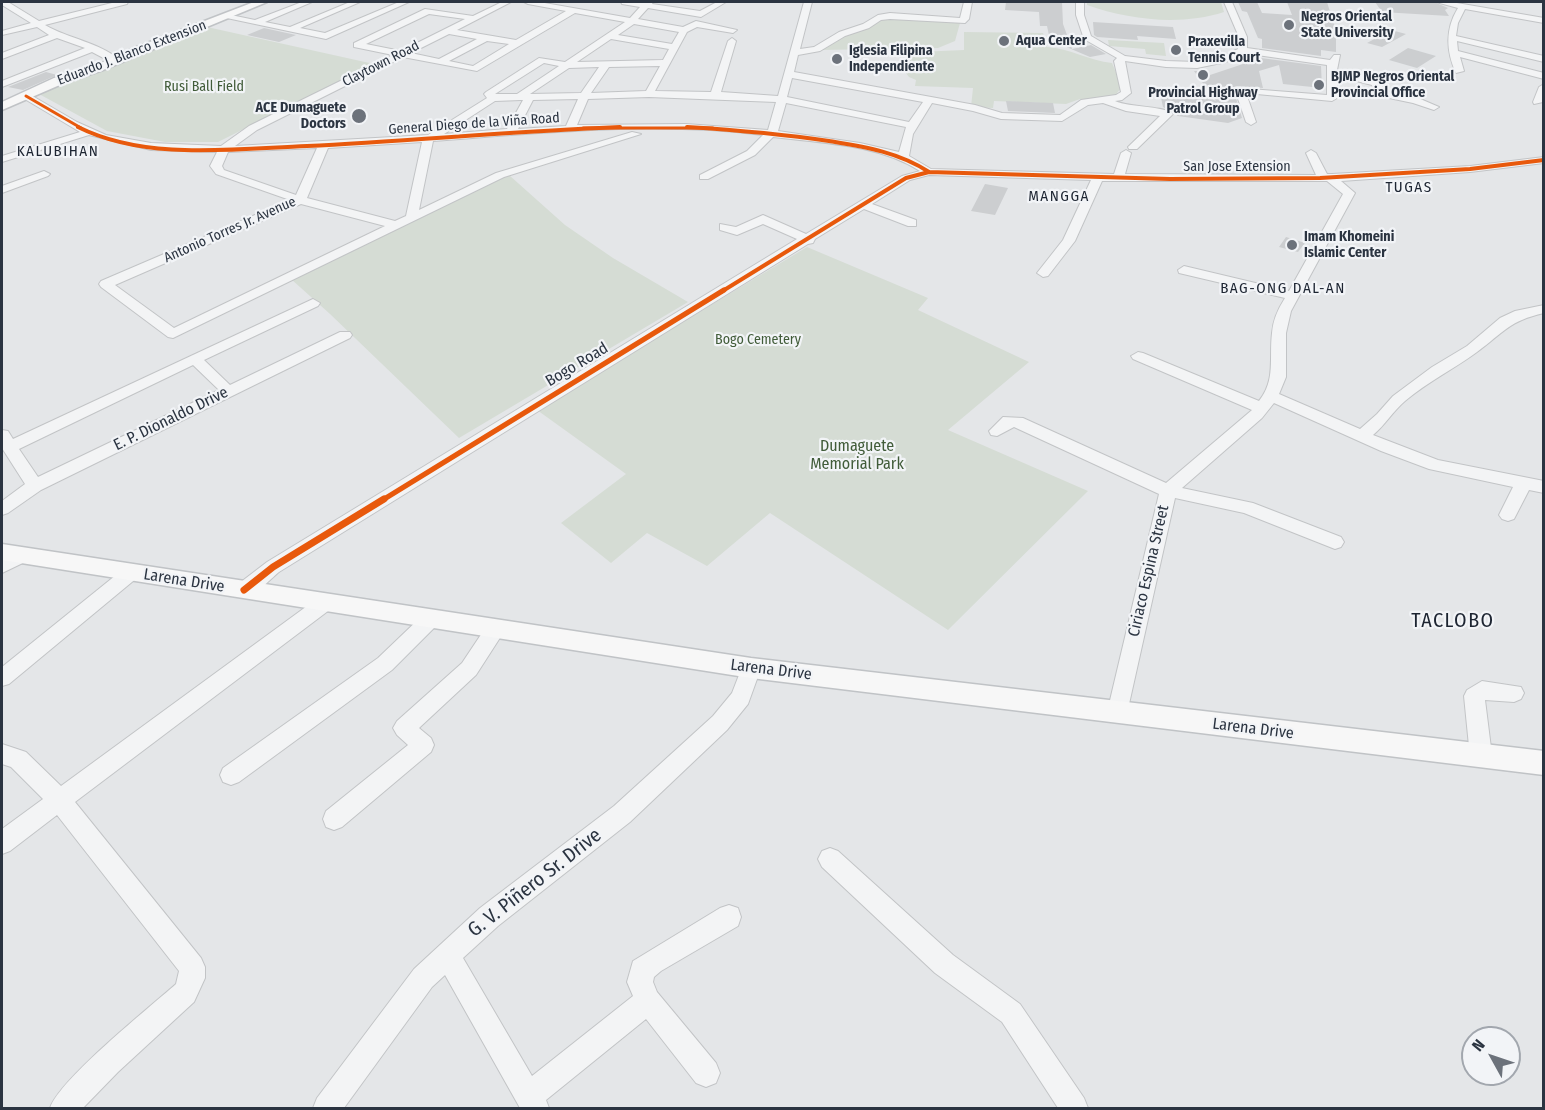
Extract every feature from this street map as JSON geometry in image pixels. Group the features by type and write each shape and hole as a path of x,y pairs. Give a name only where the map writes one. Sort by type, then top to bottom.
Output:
{"main road":[{"name":"Eduardo J. Blanco Extension","path":"5,103 262,2"},
{"name":"Larena Drive","path":"9,558 132,572 751,668 1544,763"}],"street":[{"path":"8,2 54,34 93,48 116,61"},
{"path":"2,33 124,2"},
{"path":"255,23 308,2"},
{"path":"289,30 356,2"},
{"path":"226,17 326,36 405,2"},
{"name":"Claytown Road","path":"225,148 253,128 507,2"},
{"path":"528,2 684,30"},
{"path":"625,2 647,3 701,14 722,2"},
{"path":"704,177 751,153 773,131 807,2"},
{"path":"794,53 817,49 842,34 866,26 878,18 890,16 962,21 968,2"},
{"path":"1080,2 1080,15 1087,37 1123,58 1197,65 1223,60 1242,50 1334,64 1375,83 1378,87 1373,92 1415,100 1434,107"},
{"path":"1228,2 1243,37 1242,50"},
{"path":"1440,2 1544,21"},
{"path":"519,98 632,21 647,3"},
{"path":"1460,71 1450,37 1453,20 1463,6"},
{"path":"473,18 428,11 357,45 474,69 574,10"},
{"path":"650,94 684,30 696,24 733,36 715,95"},
{"path":"2,56 72,27"},
{"path":"446,31 516,44"},
{"path":"610,36 675,47"},
{"path":"1450,37 1544,59"},
{"path":"440,62 486,38"},
{"path":"2,84 93,48"},
{"path":"1454,53 1544,76"},
{"path":"788,74 975,108 1001,116 1062,118 1085,102 1119,98 1126,93 1125,80 1119,61 1123,58"},
{"path":"493,98 489,93 542,60 567,65 666,63"},
{"path":"570,129 584,96 606,64"},
{"path":"1251,122 1240,90 1332,98 1334,64"},
{"path":"1538,102 1544,87"},
{"path":"412,217 428,140 493,98 650,94 782,99 912,125"},
{"name":"General Diego de la Viña Road","path":"26,96 89,132 141,145 182,148 323,146 570,129 698,125 773,131 904,156 929,172"},
{"path":"510,134 530,98"},
{"path":"1106,100 1110,104 1134,110 1168,114 1130,150 1118,178"},
{"path":"904,156 903,148 912,125 929,101"},
{"path":"225,148 216,166 220,172 300,200 395,225 501,175 641,132 650,126"},
{"path":"2,159 89,132"},
{"name":"Antonio Torres Jr. Avenue","path":"323,146 300,200 106,284 173,334 395,225"},
{"path":"1267,402 1279,377 1279,333 1284,311 1290,296 1349,193 1326,177 1311,153"},
{"name":"San Jose Extension","path":"929,172 1272,180 1497,166 1544,160"},
{"path":"974,172 981,161"},
{"name":"Bogo Road","path":"244,590 283,561 809,240 906,178 929,172"},
{"path":"2,190 45,174"},
{"path":"1042,273 1069,242 1098,177"},
{"path":"863,205 912,223"},
{"path":"724,227 738,231 763,219 809,240"},
{"path":"1184,270 1290,296"},
{"path":"35,486 5,441 195,359 313,303"},
{"path":"1363,435 1383,418 1398,399 1437,370 1472,349 1505,321 1520,314 1544,309"},
{"name":"E. P. Dionaldo Drive","path":"2,509 35,486 345,335"},
{"path":"1138,356 1363,435 1387,447 1435,465 1544,487"},
{"path":"195,359 228,392"},
{"name":"Ciriaco Espina Street","path":"1117,713 1168,491 1267,402"},
{"path":"997,431 1009,422 1017,422 1168,491 1247,507 1335,542"},
{"path":"1508,515 1523,483"},
{"path":"2,678 132,572"},
{"path":"2,843 325,603"},
{"path":"231,775 385,664 430,620"},
{"path":"334,819 423,745 404,728 469,669 495,630"},
{"name":"G. V. Piñero Sr. Drive","path":"327,1108 404,1001 447,954 521,891 615,820 720,723 741,698 751,668"},
{"path":"1482,756 1474,696 1482,690 1514,693"},
{"path":"2,754 18,759 59,800 192,967 192,978 178,1000 108,1062 64,1108"},
{"path":"830,859 944,963 1011,1013 1074,1108"},
{"path":"706,1073 648,1001 640,982 642,970 652,962 708,933 729,917"},
{"path":"447,954 532,1103 648,1001"}],"green space":[{"path":"1087,2 1221,2 1224,12 1190,19 1155,19 1103,10 1087,5"},
{"path":"890,17 960,23 955,41 938,48 820,50 846,33"},
{"name":"Rusi Ball Field","path":"207,27 374,64 218,142 165,142 107,131 39,94 120,64 141,52"},
{"path":"964,32 1043,33 1047,47 1112,63 1122,87 1117,93 1121,95 1099,100 1080,99 1066,104 994,101 993,108 971,107 973,88 915,86 916,80 909,77 901,67 902,62 918,52 964,50"},
{"path":"1108,40 1164,43 1166,56 1146,54 1145,49 1109,46"},
{"path":"509,175 565,225 613,258 688,302 459,438 291,279 431,209"},
{"name":"Dumaguete Memorial Park","path":"807,247 928,298 918,310 1029,362 948,430 1088,491 948,630 770,513 707,566 647,533 611,563 561,523 626,474 537,410"}],"building":[{"path":"1006,2 1062,2 1063,24 1072,49 1091,45 1106,54 1090,57 1050,40 1047,26 1040,26 1039,12 1005,10"},
{"name":"Negros Oriental State University","path":"1238,2 1257,2 1262,13 1292,15 1287,2 1327,2 1336,31 1336,52 1321,50 1321,56 1262,48 1262,39 1258,38 1247,12 1242,11"},
{"path":"1375,2 1434,2 1448,8 1445,10 1449,16 1382,12"},
{"path":"1093,22 1173,27 1176,39 1137,36 1138,40 1097,37 1094,35"},
{"path":"264,28 296,35 279,42 247,35"},
{"path":"1391,30 1406,34 1382,47 1367,43"},
{"path":"1408,48 1436,56 1417,68 1389,60"},
{"path":"1261,58 1321,66 1322,88 1283,84 1279,65 1259,71 1263,88 1237,86 1233,88 1242,118 1228,123 1178,116 1163,107 1160,93 1176,87 1183,87 1216,101 1194,71 1207,71 1210,75"},
{"path":"46,72 57,75 23,90 8,87"},
{"path":"1006,101 1053,103 1055,113 1008,111"},
{"path":"985,184 1008,188 995,215 971,211"},
{"name":"Imam Khomeini Islamic Center","path":"1286,237 1305,243 1298,252 1279,247"}],"cycle path":[{"path":"26,96 93,134 127,143 175,149 362,143 556,129 686,127 751,130 860,146 903,157 929,172"},
{"path":"244,590 273,567 906,178 929,172 946,171 1170,179 1320,178 1470,169 1544,160"}],"place":[{"name":"Negros Oriental State University","path":"1289,25"},
{"name":"Aqua Center","path":"1004,41"},
{"name":"Praxevilla Tennis Court","path":"1176,50"},
{"name":"Iglesia Filipina Independiente","path":"837,59"},
{"name":"Provincial Highway Patrol Group","path":"1203,75"},
{"name":"BJMP Negros Oriental Provincial Office","path":"1319,85"},
{"name":"ACE Dumaguete Doctors","path":"359,116"},
{"name":"Imam Khomeini Islamic Center","path":"1292,245"}],"district":[{"name":"KALUBIHAN","path":"58,152"},
{"name":"TUGAS","path":"1409,188"},
{"name":"MANGGA","path":"1059,197"},
{"name":"BAG-ONG DAL-AN","path":"1283,289"},
{"name":"TACLOBO","path":"1453,621"}],"park label":[{"name":"Bogo Cemetery","path":"758,340"}]}
